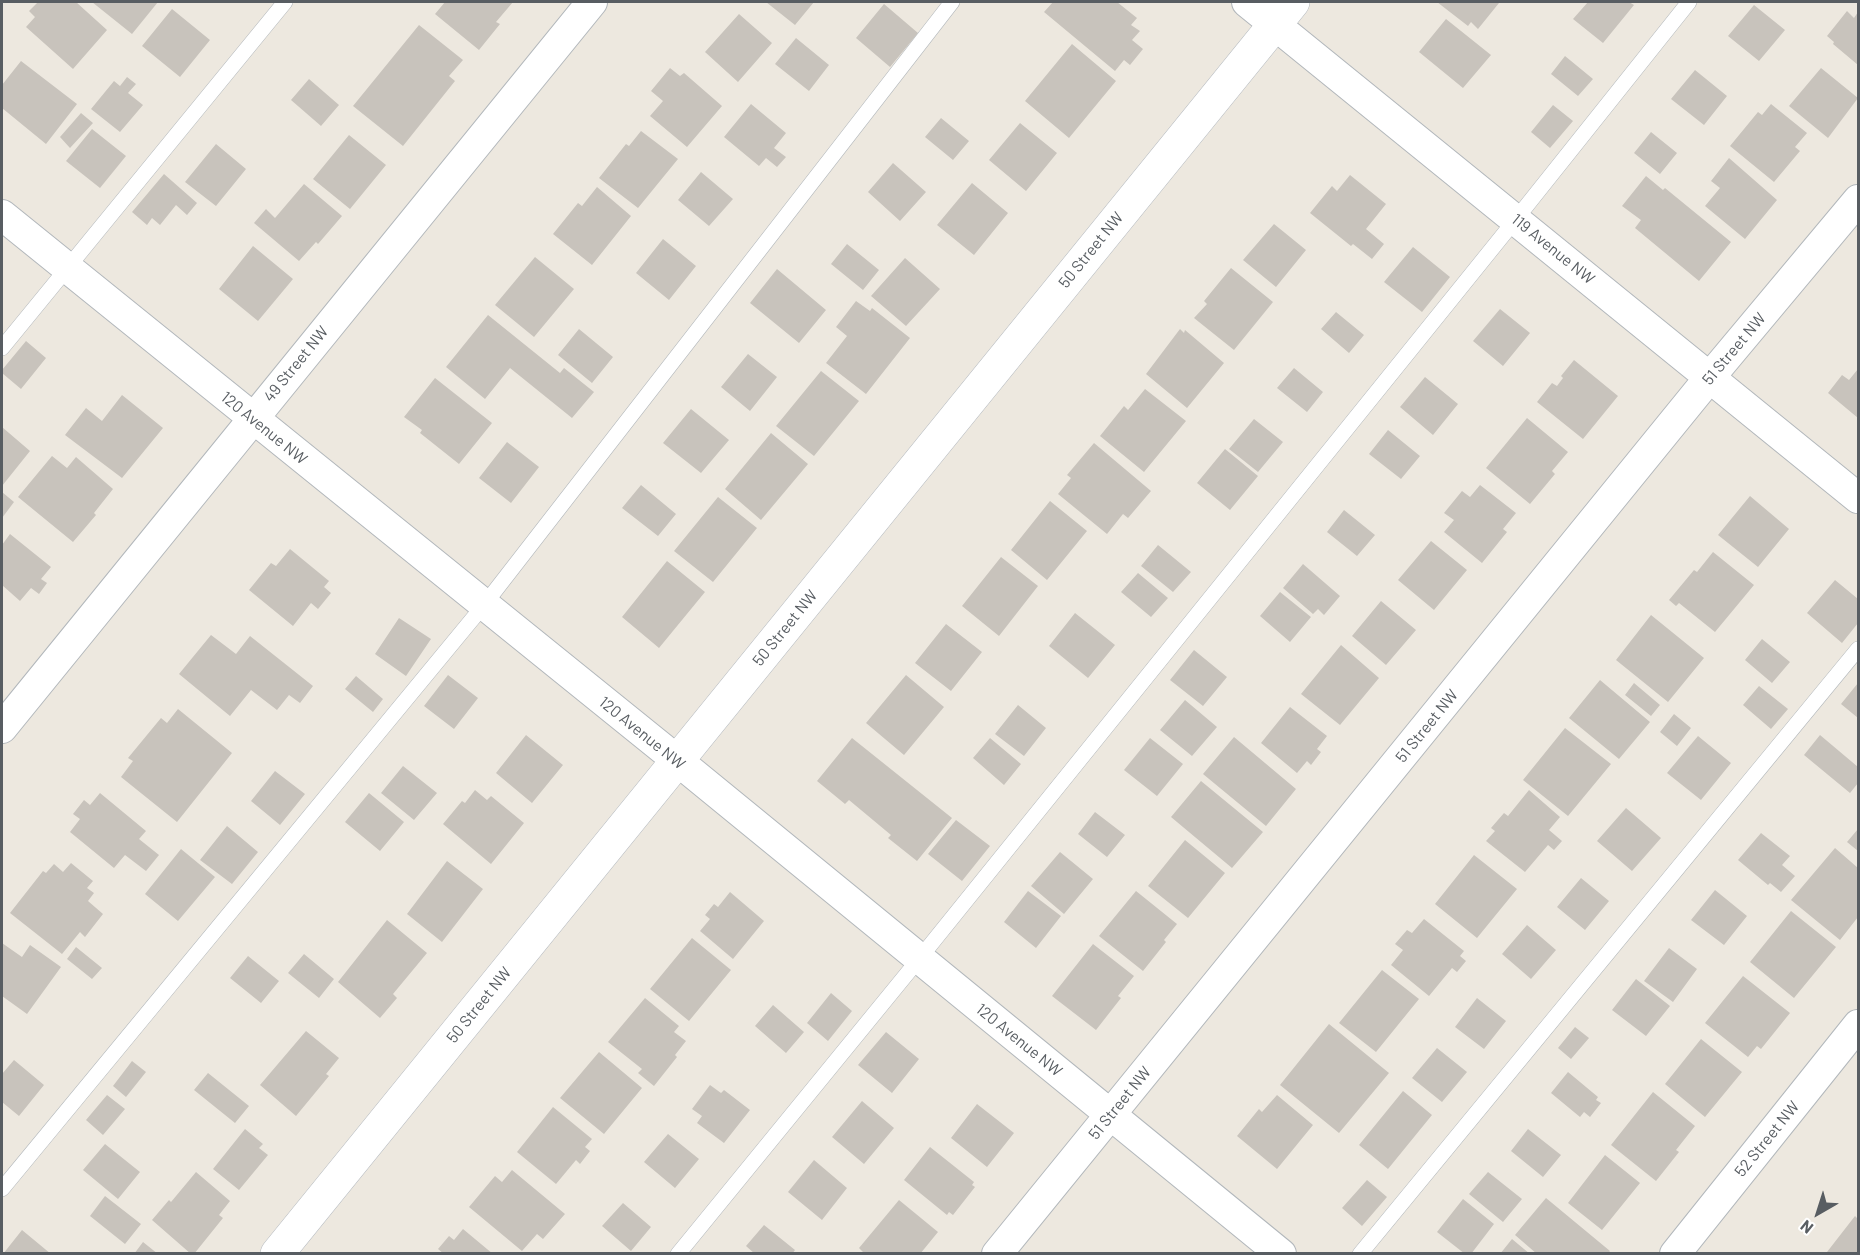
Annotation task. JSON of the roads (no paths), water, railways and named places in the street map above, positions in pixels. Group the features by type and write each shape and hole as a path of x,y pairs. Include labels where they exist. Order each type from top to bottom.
{"main road":[{"name":"50 Street NW","path":"277,1254 1284,13"}],"street":[{"name":"49 Street NW","path":"2,728 592,2"},
{"name":"119 Avenue NW","path":"1247,2 1284,13 1516,219 1858,498"},
{"name":"51 Street NW","path":"997,1254 1710,377 1858,200"},
{"name":"120 Avenue NW","path":"2,215 678,761 1281,1254"},
{"name":"52 Street NW","path":"1675,1254 1858,1025"}],"lane":[{"path":"2,348 285,2"},
{"path":"2,1189 484,605 952,2"},
{"path":"678,1254 919,959 1689,2"},
{"path":"1360,1254 1858,649"}]}
